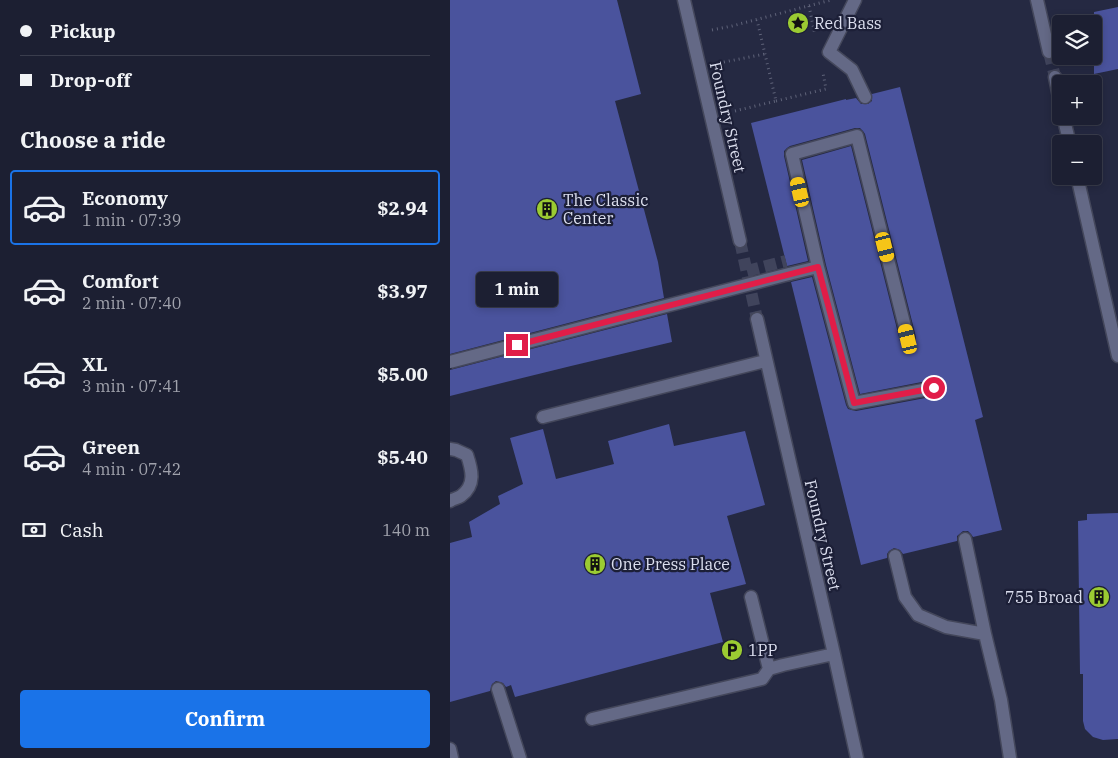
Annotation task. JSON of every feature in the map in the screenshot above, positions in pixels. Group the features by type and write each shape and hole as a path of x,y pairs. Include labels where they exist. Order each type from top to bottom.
{"street":[{"name":"Foundry Street","path":"684,0 740,241"},
{"path":"855,0 829,52 852,70 865,97"},
{"path":"1037,0 1049,52"},
{"path":"908,339 857,136 792,154 818,267 854,403 934,388"},
{"path":"1079,185 1118,356"},
{"path":"450,362 818,267"},
{"name":"Foundry Street","path":"756,319 857,758"},
{"path":"543,417 765,361"},
{"path":"450,449 468,455 472,470 470,484 462,496 450,501"},
{"path":"965,539 1001,700 1010,758"},
{"path":"895,556 906,598 918,615 946,627 985,634"},
{"path":"751,597 769,669"},
{"path":"592,719 762,679 769,669 783,664 834,654"},
{"path":"498,689 520,758"},
{"path":"450,749 452,758"}],"path":[{"path":"712,30 831,0"},
{"path":"809,6 817,43"},
{"path":"756,20 776,101"},
{"path":"719,63 765,54"},
{"path":"735,111 826,90 822,71"}],"building":[{"name":"The Classic Center","path":"450,0 617,0 641,94 615,101 658,262 664,298 450,354"},
{"path":"1118,7 1118,69 1094,74 1094,65 1102,65 1102,15 1094,15 1094,12"},
{"path":"900,87 983,417 975,420 1002,530 973,537 968,531 963,531 957,536 957,541 903,554 900,550 894,548 889,551 887,558 861,565 791,282 812,277 848,409 856,411 936,396 941,391 942,386 937,381 932,380 860,394 826,265 802,160 851,146 900,341 905,347 910,347 916,342 916,337 863,131 860,128 855,128 790,146 784,151 808,261 787,266 751,123 846,99 856,98 861,104 868,104 872,101 872,94"},
{"path":"667,314 672,342 450,396 450,370"},
{"name":"One Press Place","path":"669,424 674,446 745,431 765,505 727,516 746,584 710,593 723,642 515,697 511,685 506,687 503,683 496,681 492,684 490,691 450,702 450,543 472,537 469,522 500,504 498,496 523,484 510,438 543,429 556,479 614,464 608,441"},
{"name":"755 Broad","path":"1118,513 1118,739 1103,740 1093,737 1085,729 1083,721 1083,674 1080,674 1078,521 1087,520 1087,514"}],"tunnel":[{"path":"1049,52 1055,75"},
{"path":"740,241 757,319"},
{"path":"747,271 786,261"}],"place":[{"name":"Red Bass","path":"798,23"},
{"name":"The Classic Center","path":"547,209"},
{"name":"One Press Place","path":"595,564"},
{"name":"755 Broad","path":"1099,597"},
{"name":"1PP","path":"732,650"}],"route":[{"path":"517,345 818,267 854,403 934,388"}]}
